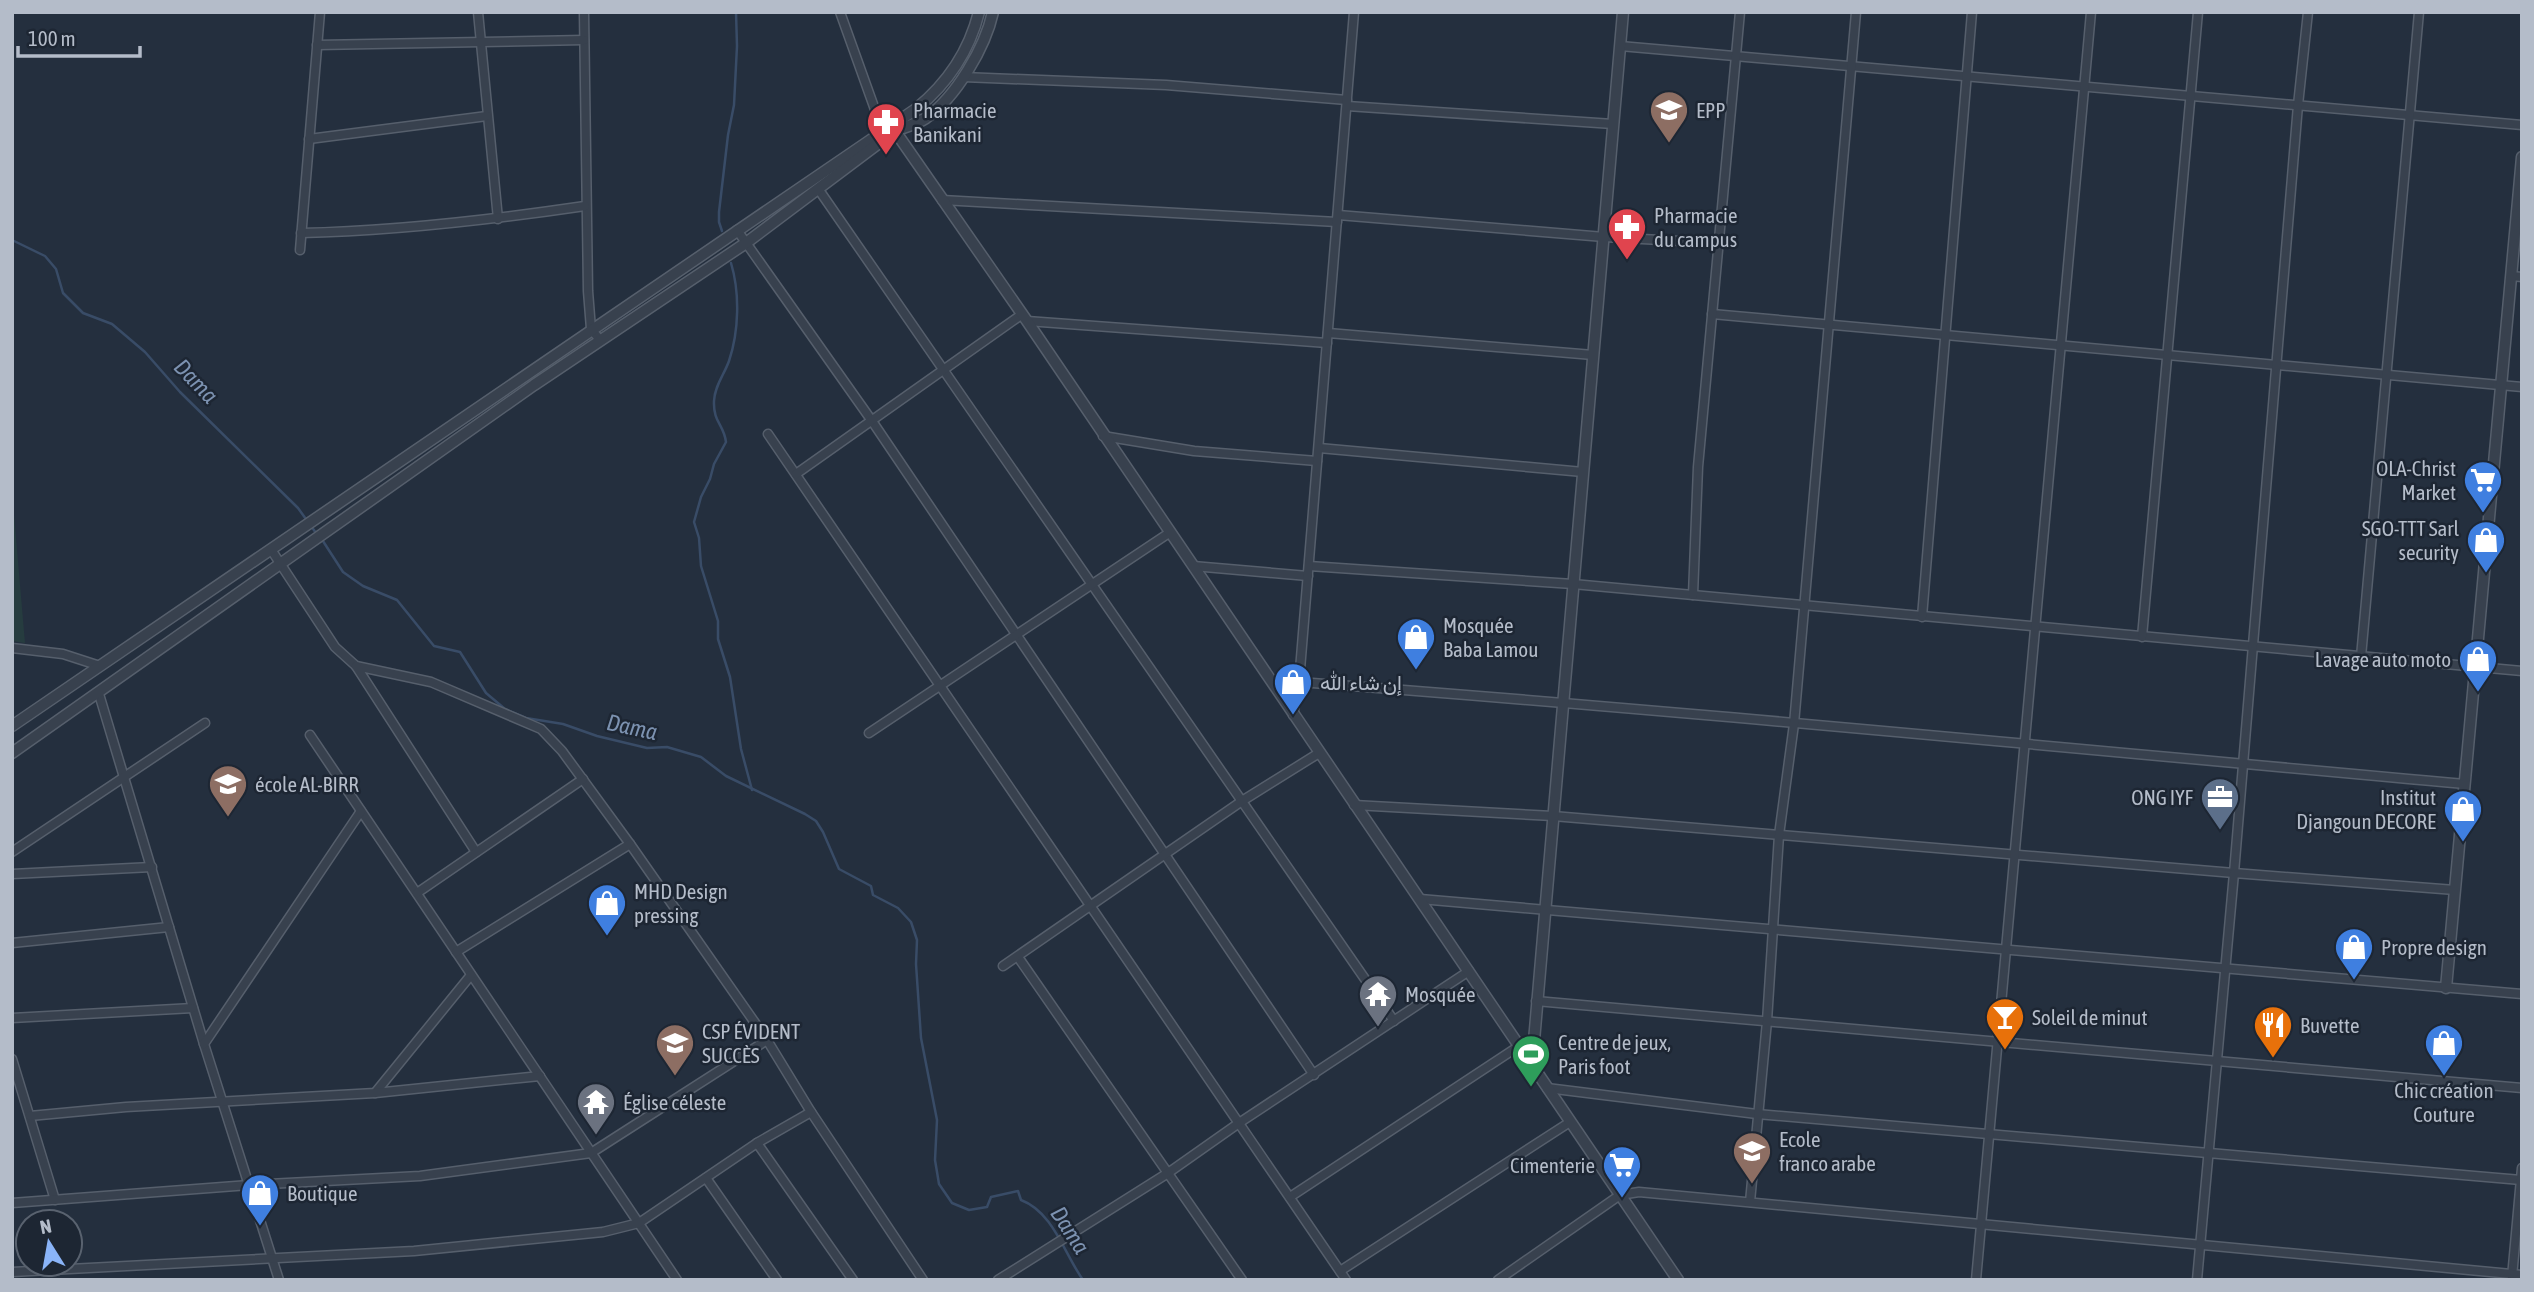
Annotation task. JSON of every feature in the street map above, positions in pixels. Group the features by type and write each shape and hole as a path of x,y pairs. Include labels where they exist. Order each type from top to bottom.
{"street":[{"path":"300,250 320,12"},
{"path":"478,12 498,219"},
{"path":"584,12 585,206 591,329 600,340"},
{"path":"840,12 883,132"},
{"path":"12,752 99,694 600,340 746,243 819,190 931,97 952,74 972,37 979,12"},
{"path":"12,726 883,132 924,120 963,76 982,45 993,12"},
{"path":"1293,715 1299,682 1354,12"},
{"path":"1531,1063 1614,124 1623,13 1617,12"},
{"path":"1693,595 1698,467 1740,12"},
{"path":"1750,1202 1767,1021 1779,835 1794,724 1856,12"},
{"path":"1922,617 1972,12"},
{"path":"1976,1280 2091,12"},
{"path":"2142,637 2199,12"},
{"path":"2197,1280 2308,12"},
{"path":"2361,657 2419,12"},
{"path":"317,45 584,40"},
{"path":"1620,46 2522,125"},
{"path":"963,76 1166,85 1347,103 1614,124"},
{"path":"309,139 487,116"},
{"path":"894,128 1676,1279"},
{"path":"2446,988 2501,385 2516,276 2522,157"},
{"path":"819,190 1394,1021"},
{"path":"942,200 1337,219 1718,243"},
{"path":"301,233 375,231 498,219 585,206"},
{"path":"737,230 872,421 1314,1075"},
{"path":"1712,314 2522,387"},
{"path":"796,474 944,370 1024,318 1327,343"},
{"path":"1328,333 1593,355"},
{"path":"768,434 1346,1280"},
{"path":"1103,436 1194,451 1317,461"},
{"path":"1318,448 1583,472"},
{"path":"869,733 1169,533"},
{"path":"272,551 335,647 356,666 476,852"},
{"path":"1193,566 1308,576"},
{"path":"1309,566 1573,584 2522,671"},
{"path":"12,648 64,654 100,666"},
{"path":"356,666 431,682 541,729 562,751 767,1040 811,1112 923,1280"},
{"path":"1299,682 1563,701 2465,784"},
{"path":"99,694 204,1044 279,1280"},
{"path":"12,852 205,723"},
{"path":"310,735 677,1280"},
{"path":"1003,966 1242,801 1319,753"},
{"path":"416,893 583,779"},
{"path":"1354,805 1553,816 2455,890"},
{"path":"204,1044 361,811"},
{"path":"456,952 630,844"},
{"path":"12,874 152,867"},
{"path":"1420,900 2522,994"},
{"path":"12,943 169,927"},
{"path":"1018,957 1242,1280"},
{"path":"998,1280 1168,1173 1239,1122 1469,971"},
{"path":"375,1093 471,975"},
{"path":"1536,1001 2522,1088"},
{"path":"12,1018 193,1008"},
{"path":"12,1203 249,1185 420,1176 592,1153 767,1040"},
{"path":"1290,1197 1519,1046"},
{"path":"12,1059 55,1200"},
{"path":"30,1116 126,1107 375,1093 540,1076"},
{"path":"1547,1088 1757,1114 2521,1180"},
{"path":"12,1272 441,1248 603,1232 639,1223 757,1143 811,1112"},
{"path":"1340,1271 1570,1122"},
{"path":"757,1143 853,1280"},
{"path":"1498,1280 1620,1195 1639,1192 2516,1276 2522,1168"},
{"path":"706,1178 777,1280"}],"green space":[{"path":"12,491 25,643 12,641"}],"waterway":[{"path":"722,231 719,212 734,105 736,12"},
{"name":"Dama","path":"12,240 45,256 56,269 63,293 83,313 112,324 145,352 180,392 298,508 316,533"},
{"path":"731,263 737,299 736,325 729,361 714,401 715,414 726,442 714,464 694,522 699,538 701,566 718,621 718,639 730,677 741,749 752,790"},
{"name":"Dama","path":"321,538 343,572 363,586 397,600 434,646 460,652 486,693 505,709 526,718 563,724 597,736 647,748 667,747 701,757 726,776 816,821 839,869 871,886 873,895 898,908 911,922 917,940 921,1038 937,1120 935,1160 939,1184 952,1203 969,1210 987,1207 991,1197 1018,1191 1021,1200 1032,1206 1050,1223 1083,1280"}],"place":[{"name":"EPP","path":"1669,144"},
{"name":"Pharmacie Banikani","path":"886,156"},
{"name":"Pharmacie du campus","path":"1627,261"},
{"name":"OLA-Christ Market","path":"2483,514"},
{"name":"SGO-TTT Sarl security","path":"2486,574"},
{"name":"Mosquée Baba Lamou","path":"1416,671"},
{"name":"Lavage auto moto","path":"2478,693"},
{"name":"إن شاء الله","path":"1293,716"},
{"name":"école AL-BIRR","path":"228,818"},
{"name":"ONG IYF","path":"2220,831"},
{"name":"Institut Djangoun DECORE","path":"2463,843"},
{"name":"MHD Design pressing","path":"607,937"},
{"name":"Propre design","path":"2354,981"},
{"name":"Mosquée","path":"1378,1028"},
{"name":"Soleil de minut","path":"2005,1051"},
{"name":"Buvette","path":"2273,1059"},
{"name":"CSP ÉVIDENT SUCCÈS","path":"675,1077"},
{"name":"Chic création Couture","path":"2444,1077"},
{"name":"Centre de jeux, Paris foot","path":"1531,1088"},
{"name":"Église céleste","path":"596,1136"},
{"name":"Ecole franco arabe","path":"1752,1185"},
{"name":"Cimenterie","path":"1622,1199"},
{"name":"Boutique","path":"260,1227"}]}
